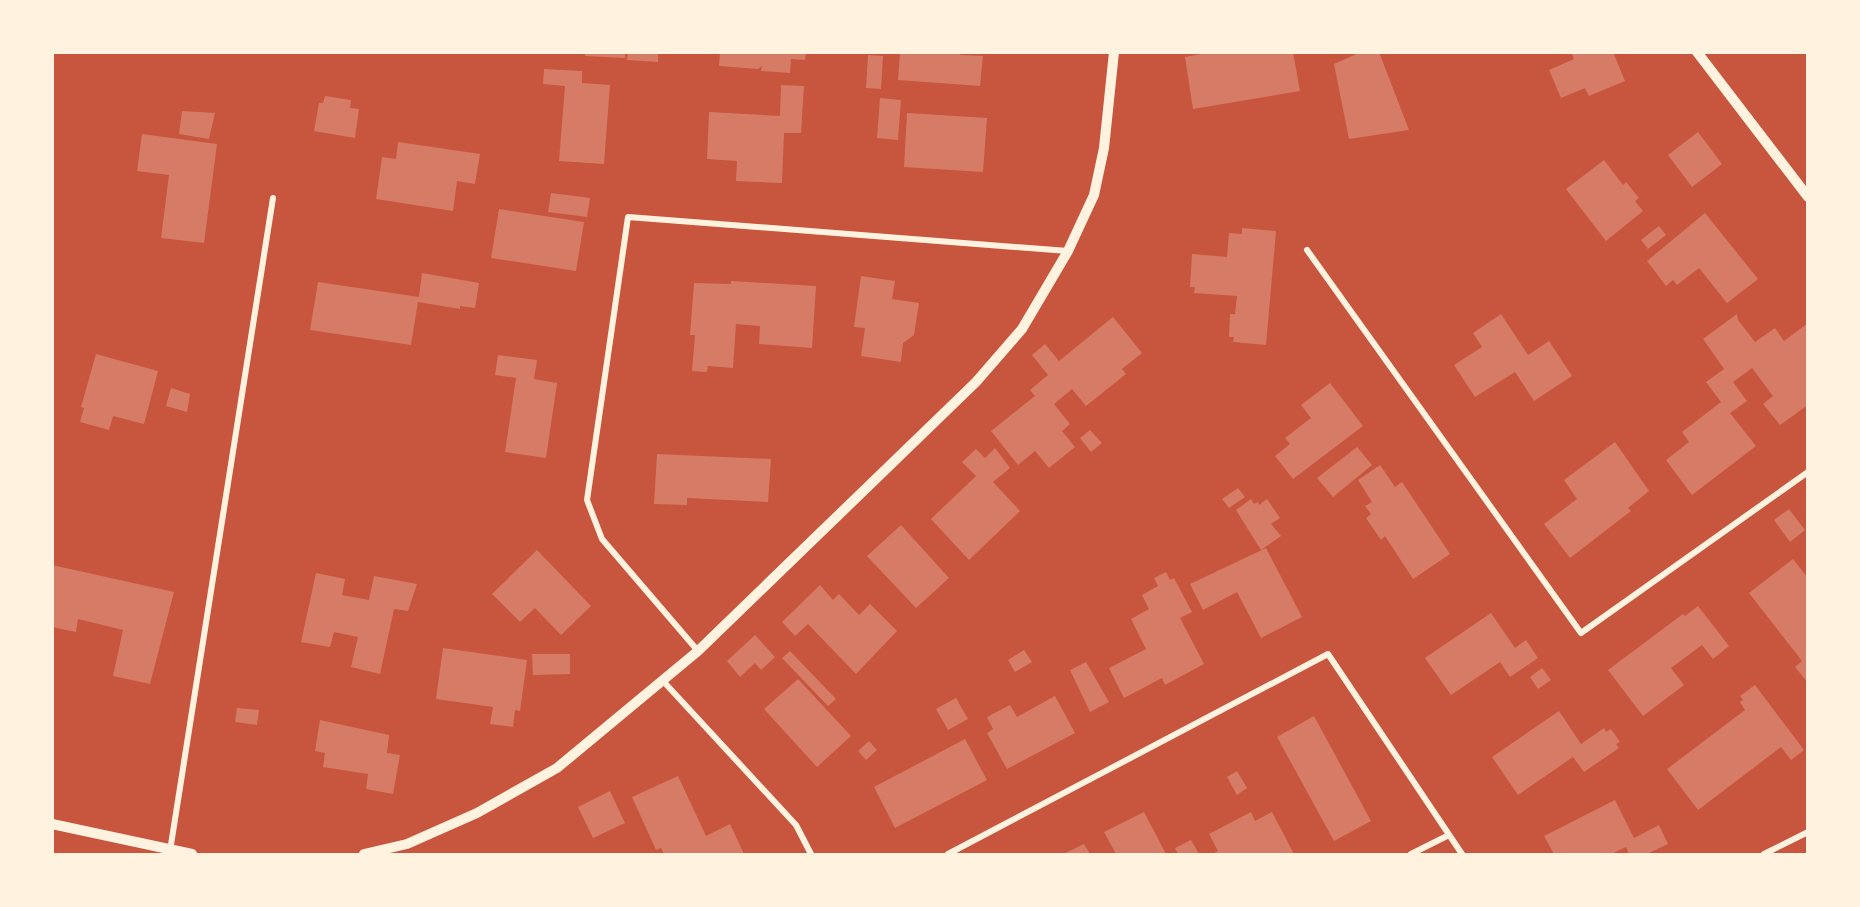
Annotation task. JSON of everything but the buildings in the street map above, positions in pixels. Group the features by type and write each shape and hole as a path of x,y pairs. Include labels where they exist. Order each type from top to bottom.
{"street":[{"path":"364,855 407,843 477,813 557,768 698,651 976,382 1022,329 1068,251 1094,195 1104,148 1114,52"},
{"path":"1697,52 1808,197"},
{"path":"170,852 273,198"},
{"path":"698,651 602,539 587,500 628,217 1068,251"},
{"path":"1307,250 1581,633 1808,472"},
{"path":"948,855 1328,654 1462,855"},
{"path":"663,681 796,825 811,855"},
{"path":"52,824 170,852 192,855"},
{"path":"1764,855 1808,832"},
{"path":"1411,855 1449,835"}]}
